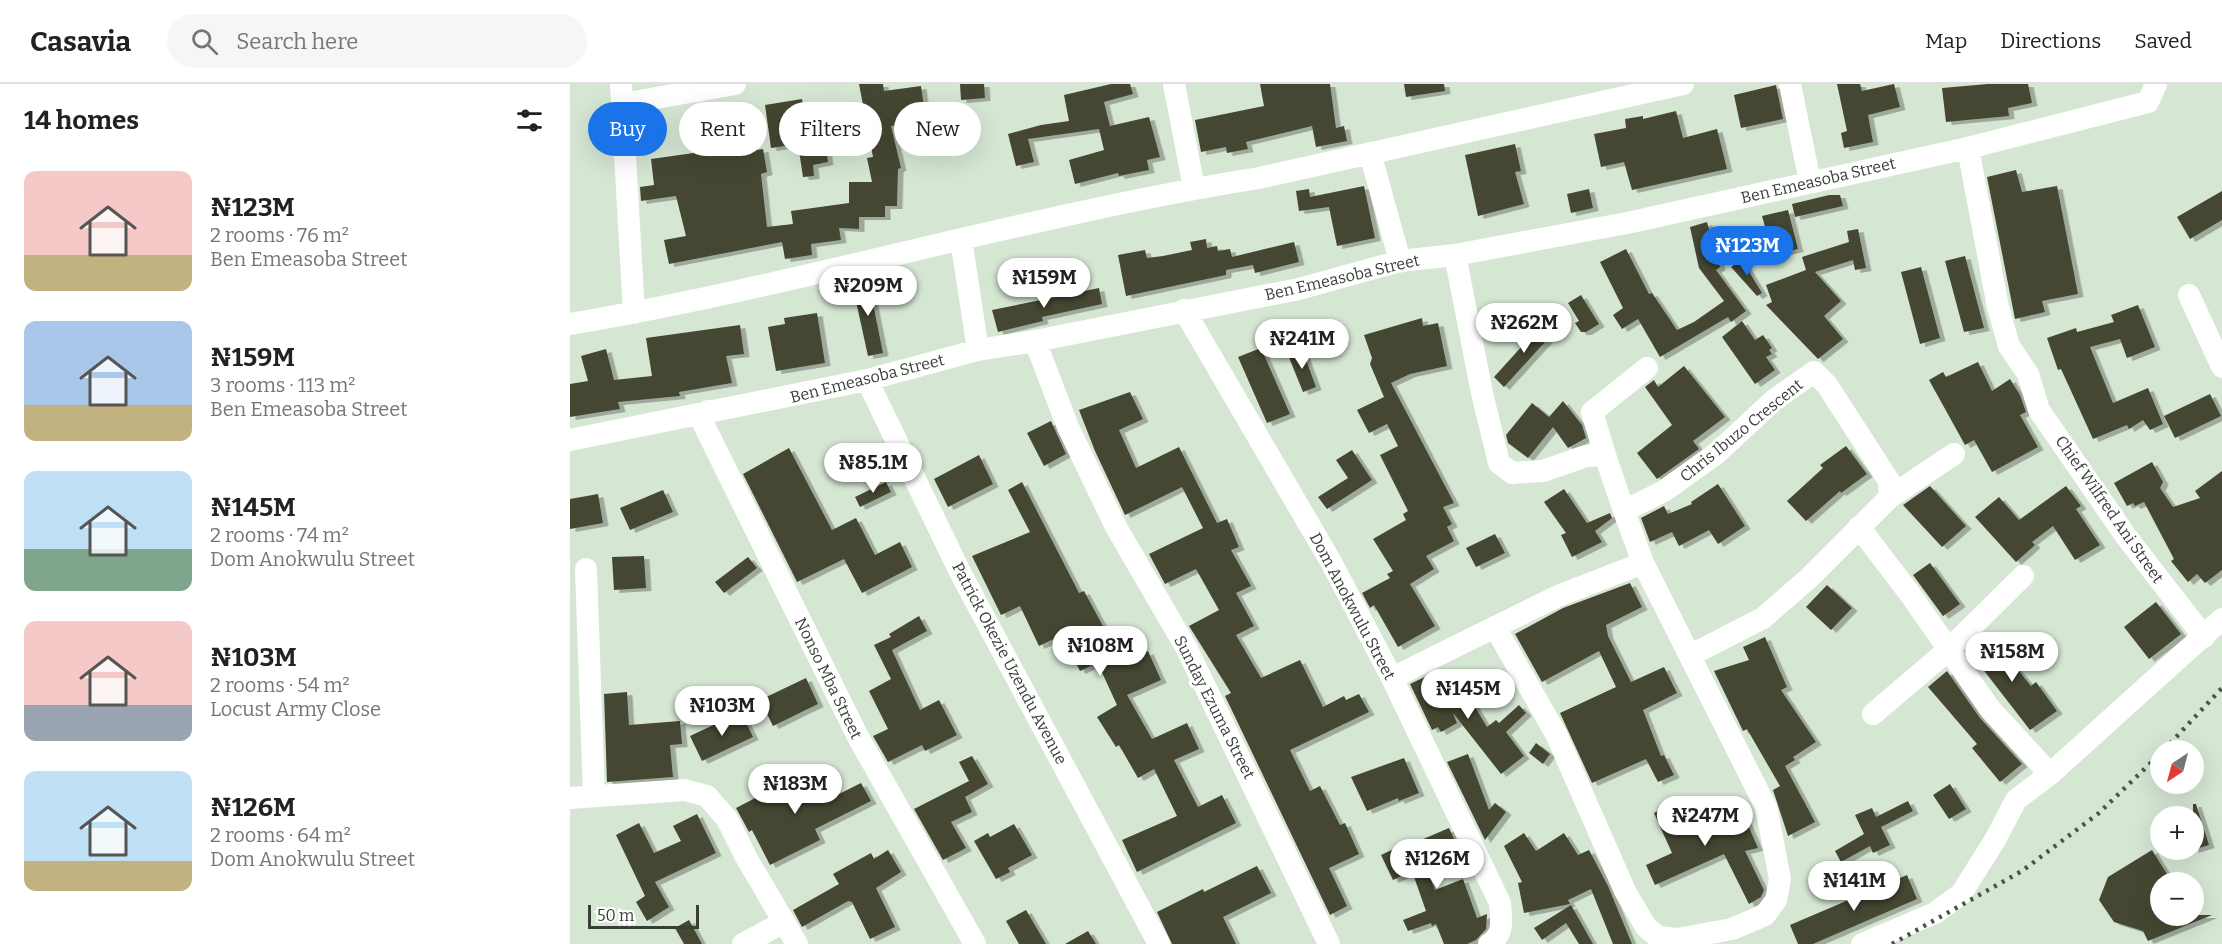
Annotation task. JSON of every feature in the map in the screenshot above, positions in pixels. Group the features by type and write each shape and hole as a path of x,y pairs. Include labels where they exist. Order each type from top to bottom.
{"street":[{"path":"634,313 621,94 735,84"},
{"path":"1174,84 1194,188"},
{"path":"570,324 634,313 1194,188 1259,178 1509,120 1626,90 1683,84"},
{"path":"1790,84 1810,182"},
{"name":"Ben Emeasoba Street","path":"570,440 867,380 978,350 1299,289 1400,261 1455,255 1627,223 1968,148 2152,93"},
{"name":"Chief Wilfred Ani Street","path":"1968,148 1998,307 2009,346 2028,374 2039,410 2125,535 2204,637"},
{"path":"1370,153 1400,261"},
{"path":"961,239 978,350"},
{"path":"1455,255 1482,393 1499,463 1512,473 1544,471 1586,456 1605,455"},
{"path":"2189,295 2222,367"},
{"name":"Dom Anokwulu Street","path":"1184,310 1331,562 1392,678 1500,903 1502,929 1496,940 1489,944"},
{"name":"Sunday Ezuma Street","path":"1035,341 1068,427 1116,527 1187,649 1329,944"},
{"path":"1495,627 1556,734 1625,891 1646,927 1658,937 1677,939 1732,929 1765,915 1776,900 1780,879 1766,807 1643,563 1592,412 1647,368"},
{"name":"Chris Ibuzo Crescent","path":"1624,511 1664,491 1717,453 1774,399 1814,372 1827,385 1889,481 1890,497"},
{"name":"Patrick Okezie Uzendu Avenue","path":"867,380 961,573 1159,944"},
{"name":"Nonso Mba Street","path":"708,411 699,415 858,737 975,944"},
{"path":"1691,655 1763,618 1890,497 1954,454"},
{"path":"1859,527 1910,594 1947,651 1990,709 2050,774"},
{"path":"1392,678 1558,596 1643,563"},
{"path":"586,568 594,796"},
{"path":"1873,714 1947,651 2023,576"},
{"path":"1862,944 1935,913 1961,894 2016,800 2050,774 2222,619"},
{"path":"570,798 685,790 698,791 707,796 727,819 797,944"},
{"path":"743,944 784,922"}],"building":[{"path":"859,84 883,84 884,91 921,86 923,102 894,102 894,126 891,126 894,156 898,156 901,168 898,169 897,206 885,206 885,217 859,217 859,229 839,228 841,240 811,244 812,255 785,259 782,242 669,264 664,240 686,236 676,196 641,201 640,187 654,185 651,159 679,155 764,156 767,172 761,174 767,227 793,224 791,211 849,203 849,182 872,182 867,158 882,156 882,102 862,102"},
{"path":"960,84 984,84 985,98 961,100"},
{"path":"1111,84 1130,84 1133,94 1104,102 1110,126 1149,117 1160,157 1147,160 1149,170 1119,176 1118,173 1075,184 1069,160 1104,150 1099,129 1028,139 1034,162 1016,166 1008,134 1041,125 1069,121 1064,95"},
{"path":"1260,84 1330,84 1336,128 1344,126 1347,141 1316,147 1312,126 1246,142 1248,149 1227,153 1226,147 1201,152 1195,120 1264,106"},
{"path":"1404,84 1444,84 1445,91 1406,97"},
{"path":"1837,84 1860,84 1862,91 1894,84 1900,107 1868,115 1873,142 1844,148 1841,133 1847,131"},
{"path":"1988,84 2028,84 2032,103 2008,108 2009,116 1946,122 1942,88"},
{"path":"1776,85 1783,119 1741,128 1734,95"},
{"path":"802,99 802,102 784,102"},
{"path":"779,103 779,147 771,148 767,105"},
{"path":"1676,111 1683,138 1717,129 1727,169 1632,190 1624,162 1601,167 1594,134 1626,128 1625,119 1643,116 1643,119"},
{"path":"1515,144 1521,171 1515,172 1524,204 1478,216 1465,155"},
{"path":"800,156 827,156 828,162 813,165 814,176 803,177"},
{"path":"2016,170 2022,192 2057,186 2078,294 2042,301 2045,312 2015,319 1987,177"},
{"path":"1364,186 1375,238 1337,246 1329,207 1299,211 1296,191 1309,189 1310,197"},
{"path":"1589,189 1593,208 1571,213 1567,194"},
{"path":"2222,191 2222,220 2190,239 2177,217"},
{"path":"1829,195 1840,195 1843,206 1795,217 1792,204"},
{"path":"1788,210 1798,249 1773,255 1762,216"},
{"path":"1707,222 1720,267 1716,270 1746,311 1731,322 1728,317 1660,357 1638,319 1622,329 1613,315 1623,308 1600,262 1626,249 1649,294 1652,293 1677,330 1694,322 1724,301 1699,268 1690,227"},
{"path":"1858,229 1866,268 1855,270 1853,260 1815,272 1841,301 1824,316 1843,339 1818,359 1766,305 1772,302 1766,285 1806,270 1802,257 1849,242 1847,231"},
{"path":"1206,239 1207,248 1217,246 1218,251 1230,249 1232,257 1294,242 1299,262 1255,273 1253,265 1226,270 1226,275 1126,296 1118,255 1145,250 1147,258 1163,256 1192,250 1190,242"},
{"path":"1965,256 1984,328 1964,332 1945,261"},
{"path":"1742,260 1762,293 1757,296 1731,267"},
{"path":"1921,267 1940,338 1920,344 1901,272"},
{"path":"868,279 883,353 868,356 852,283"},
{"path":"1099,288 1102,304 1042,317 1043,321 998,332 992,310"},
{"path":"1581,295 1599,324 1586,332 1581,332 1575,323 1579,321 1568,303"},
{"path":"2138,305 2155,347 2127,358 2120,339 2090,347 2113,403 2148,388 2163,424 2150,430 2143,420 2129,429 2127,425 2093,439 2061,369 2058,370 2047,338 2076,328 2077,332 2114,322 2111,315"},
{"path":"817,313 825,363 776,371 768,327 785,324 784,318"},
{"path":"1422,318 1423,326 1438,323 1447,366 1410,374 1391,383 1454,503 1443,507 1452,524 1447,527 1454,541 1426,556 1434,569 1410,584 1435,626 1398,647 1374,605 1370,608 1362,593 1390,578 1387,574 1393,571 1373,539 1406,520 1403,514 1408,511 1380,455 1398,446 1387,424 1369,433 1357,410 1384,397 1370,364 1372,358 1364,335"},
{"path":"1545,321 1555,331 1504,387 1494,377"},
{"path":"1742,321 1755,340 1763,335 1772,348 1769,350 1772,354 1766,357 1775,370 1755,384 1722,337"},
{"path":"740,325 744,354 726,356 732,383 679,392 680,396 618,402 620,409 570,417 570,384 588,381 581,356 606,349 614,380 652,376 646,338"},
{"path":"1261,348 1290,414 1267,423 1238,357"},
{"path":"1302,349 1316,387 1303,392 1288,355"},
{"path":"1978,362 1992,391 2010,379 2020,395 2026,412 2020,415 2038,447 1992,472 1974,440 1965,445 1929,380 1943,372 1946,377"},
{"path":"1684,366 1725,417 1693,441 1699,449 1657,479 1637,453 1672,425 1645,387 1654,380 1658,387"},
{"path":"1130,392 1143,419 1119,430 1136,468 1179,447 1217,523 1227,519 1239,547 1231,550 1251,586 1236,593 1254,626 1236,635 1261,678 1300,660 1323,707 1344,696 1346,700 1359,694 1369,712 1290,750 1310,791 1320,786 1340,825 1345,823 1359,854 1329,868 1347,906 1330,915 1225,696 1231,693 1189,626 1219,610 1196,569 1165,584 1149,554 1203,528 1182,487 1125,515 1079,410"},
{"path":"2210,394 2221,416 2175,438 2164,416"},
{"path":"1563,401 1582,425 1586,438 1568,448 1553,427 1528,458 1508,443 1506,435 1532,403 1549,417"},
{"path":"1051,421 1066,454 1044,466 1027,433"},
{"path":"1846,446 1867,474 1841,493 1840,491 1806,521 1787,501 1823,468 1820,465"},
{"path":"789,448 832,530 856,518 875,555 900,542 912,567 862,593 844,559 797,582 743,474"},
{"path":"1352,450 1372,480 1327,509 1318,497 1348,478 1336,460"},
{"path":"979,455 993,484 948,507 934,479"},
{"path":"2152,462 2163,482 2160,488 2173,507 2200,498 2195,491 2222,471 2222,570 2205,583 2197,574 2188,582 2171,561 2174,559 2144,502 2135,506 2133,503 2127,506 2114,483"},
{"path":"886,482 891,492 860,507 855,497"},
{"path":"1022,482 1079,593 1084,591 1104,628 1108,626 1126,661 1148,651 1161,680 1127,695 1152,739 1187,723 1199,749 1174,760 1198,807 1222,795 1236,823 1137,872 1122,840 1177,816 1154,769 1138,778 1119,745 1116,747 1097,717 1117,705 1099,666 1096,667 1095,664 1080,671 1062,635 1039,646 1020,606 1001,615 972,556 1030,532 1008,490"},
{"path":"1718,484 1745,526 1718,544 1709,530 1679,546 1672,532 1650,542 1641,518 1664,506 1668,514 1692,504 1691,502"},
{"path":"1930,486 1966,526 1942,547 1903,505"},
{"path":"2066,486 2081,506 2076,509 2100,545 2075,560 2053,526 2032,542 2035,545 2016,562 1975,517 1999,497 2019,520"},
{"path":"1564,489 1587,523 1610,513 1612,518 1595,531 1602,542 1572,557 1561,535 1566,533 1544,502"},
{"path":"663,490 673,512 630,530 620,508"},
{"path":"598,494 603,523 570,529 570,499"},
{"path":"1495,534 1505,553 1476,567 1466,548"},
{"path":"644,556 646,588 614,590 612,557"},
{"path":"748,557 757,568 724,593 715,582"},
{"path":"1930,563 1960,604 1943,616 1913,575"},
{"path":"1630,583 1642,607 1606,625 1608,636 1631,682 1664,667 1677,693 1643,710 1661,756 1664,755 1674,775 1658,782 1646,759 1592,783 1560,713 1616,687 1599,651 1542,682 1515,634 1563,608"},
{"path":"1827,585 1852,608 1831,630 1806,607"},
{"path":"2156,602 2181,634 2149,659 2124,627"},
{"path":"919,616 927,631 892,650 920,710 939,700 957,735 925,751 922,745 888,762 873,736 888,729 869,691 891,679 874,645 891,637 889,634"},
{"path":"1987,632 2031,686 2036,682 2057,711 2030,730 1968,650"},
{"path":"1765,637 1787,687 1781,690 1816,742 1793,757 1795,760 1785,766 1815,822 1788,836 1773,790 1780,786 1747,729 1743,731 1714,671 1749,660 1743,647"},
{"path":"1947,671 1980,718 2022,764 2000,782 1972,748 1977,744 1928,687"},
{"path":"1435,672 1444,690 1457,682 1462,691 1465,690 1487,727 1496,720 1499,723 1519,705 1526,713 1506,732 1524,756 1501,774 1453,713 1457,723 1441,732 1438,727 1432,730 1410,684"},
{"path":"806,678 818,704 773,726 760,700"},
{"path":"627,692 629,725 680,721 682,744 670,745 673,777 607,782 604,694"},
{"path":"741,712 753,737 702,761 690,736"},
{"path":"1536,743 1550,754 1543,764 1529,753"},
{"path":"1468,754 1489,810 1495,803 1506,812 1485,840 1447,762"},
{"path":"972,756 988,784 965,797 972,812 951,822 966,848 943,860 914,809 969,781 959,762"},
{"path":"1404,758 1419,793 1399,801 1398,798 1367,811 1351,777"},
{"path":"806,772 823,802 861,783 871,801 815,829 820,840 770,865 752,830 749,832 736,808"},
{"path":"1950,784 1966,809 1949,819 1933,795"},
{"path":"1687,797 1703,832 1744,816 1758,848 1745,851 1764,890 1761,897 1749,904 1724,854 1655,885 1646,865 1672,853 1654,813"},
{"path":"1908,801 1913,811 1881,827 1890,845 1873,853 1870,846 1841,862 1835,851 1864,834 1855,815 1872,808 1876,817"},
{"path":"697,814 716,853 655,882 669,907 647,921 636,902 645,896 616,835 639,823 654,853 681,841 673,826"},
{"path":"1014,824 1032,855 1008,868 1010,872 996,879 974,841 988,833 990,837"},
{"path":"1449,828 1460,851 1425,865 1435,890 1463,879 1477,918 1487,914 1486,929 1476,940 1467,944 1444,944 1436,924 1432,926 1431,923 1408,931 1403,920 1426,911 1412,871 1393,880 1381,855 1413,840 1414,843"},
{"path":"2204,829 2209,845 2204,847"},
{"path":"1524,833 1536,851 1564,833 1578,855 1589,850 1608,886 1632,944 1613,944 1591,889 1568,900 1570,904 1524,913 1518,883 1522,882 1504,846"},
{"path":"888,850 901,872 876,888 895,927 870,939 852,902 848,901 802,927 793,910 839,884 833,874 871,853 874,859"},
{"path":"2150,851 2150,860 2158,860 2166,872 2150,872 2150,926 2185,926 2148,941 2143,931 2114,922 2099,900 2108,877"},
{"path":"1257,866 1271,893 1223,917 1236,944 1172,944 1157,912"},
{"path":"1907,875 1917,899 1813,944 1798,944 1790,925"},
{"path":"1571,905 1593,944 1579,944 1566,923 1542,940 1534,928"},
{"path":"1026,910 1046,944 1019,944 1006,921"},
{"path":"689,920 702,944 684,944 675,928"},
{"path":"1088,931 1096,944 1065,944"}],"railway":[{"path":"2173,740 2222,688"},
{"path":"1892,944 2022,871 2099,813 2150,764"}]}
